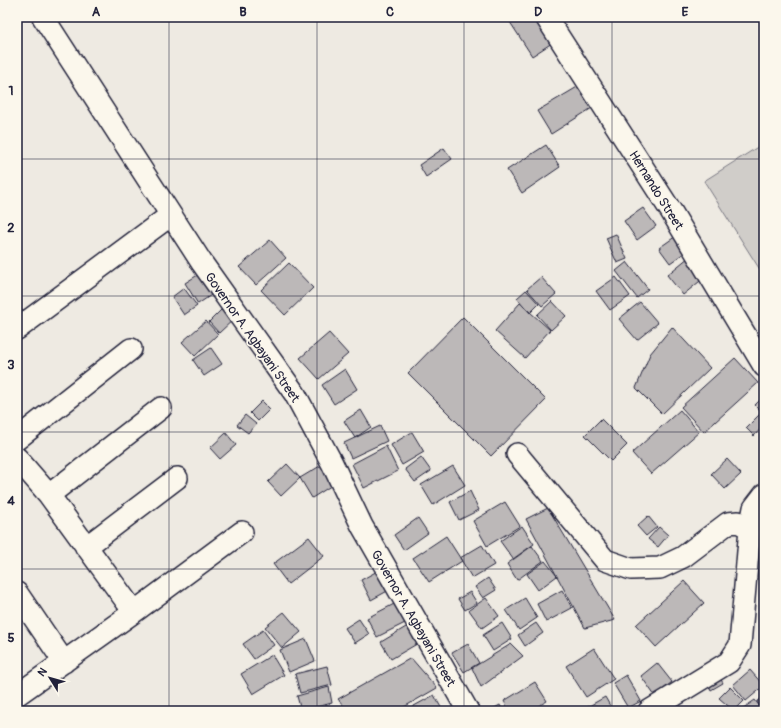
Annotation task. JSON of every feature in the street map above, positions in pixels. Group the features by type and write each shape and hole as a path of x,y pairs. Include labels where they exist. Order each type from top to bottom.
{"street":[{"name":"Governor A. Agbayani Street","path":"43,17 220,289 295,394 332,463 362,526 468,711"},
{"name":"Hernando Street","path":"546,17 671,211 764,366"},
{"path":"17,329 171,215"},
{"path":"17,439 131,349"},
{"path":"49,495 161,408"},
{"path":"517,454 605,560 631,570 660,568 683,557 728,523 738,522 750,528"},
{"path":"17,458 49,495 134,612"},
{"path":"86,547 178,478"},
{"path":"649,711 729,662 736,653 740,645 750,528 754,508 764,495"},
{"path":"17,695 134,612 242,532"},
{"path":"17,593 64,662"}],"shaded area":[{"path":"764,143 764,276 704,181"}],"building":[{"path":"512,17 535,17 552,43 532,56 508,19"},
{"path":"579,86 592,108 551,134 537,111"},
{"path":"546,145 560,167 522,193 507,170"},
{"path":"444,148 452,159 426,177 419,165"},
{"path":"643,208 656,226 637,240 624,221"},
{"path":"616,234 627,259 617,263 606,238"},
{"path":"676,236 687,251 670,263 659,248"},
{"path":"270,240 286,258 256,285 239,267"},
{"path":"689,257 705,277 683,295 667,275"},
{"path":"627,262 648,289 637,298 616,271"},
{"path":"289,263 313,288 285,315 261,290"},
{"path":"204,271 217,291 198,304 185,283"},
{"path":"541,277 556,294 542,306 527,289"},
{"path":"616,277 630,296 610,310 596,291"},
{"path":"184,288 197,306 184,315 172,297"},
{"path":"526,290 539,304 530,313 517,298"},
{"path":"552,301 566,316 551,330 537,315"},
{"path":"640,302 658,323 637,340 619,319"},
{"path":"520,303 550,330 525,358 495,331"},
{"path":"225,306 236,317 219,333 209,322"},
{"path":"463,317 546,400 491,456 408,373"},
{"path":"206,321 218,334 195,356 182,342"},
{"path":"672,327 710,368 662,414 636,388 650,354"},
{"path":"329,333 348,354 319,379 300,358"},
{"path":"211,348 222,364 204,376 193,360"},
{"path":"735,358 758,383 704,432 681,407"},
{"path":"345,369 357,389 334,404 322,385"},
{"path":"762,398 764,400 764,425 754,436 746,428 762,412 755,405"},
{"path":"262,401 270,409 258,421 250,413"},
{"path":"361,410 371,427 355,438 344,421"},
{"path":"680,410 699,432 651,474 632,453"},
{"path":"245,415 256,424 248,433 237,425"},
{"path":"601,419 627,445 611,461 585,435"},
{"path":"380,426 387,441 351,458 344,443"},
{"path":"412,432 424,452 402,465 391,445"},
{"path":"226,433 236,445 220,459 210,448"},
{"path":"386,446 398,471 364,488 352,464"},
{"path":"421,457 431,471 415,482 405,469"},
{"path":"727,459 741,474 725,489 711,474"},
{"path":"325,463 337,482 312,498 300,478"},
{"path":"287,464 300,478 281,496 268,482"},
{"path":"453,466 465,485 433,505 421,485"},
{"path":"470,491 479,510 459,520 450,502"},
{"path":"505,502 520,526 487,546 473,521"},
{"path":"548,508 615,620 585,628 526,519"},
{"path":"648,516 657,527 646,536 637,526"},
{"path":"418,518 428,533 404,550 394,535"},
{"path":"522,526 534,544 513,559 500,541"},
{"path":"659,527 668,535 658,547 648,539"},
{"path":"446,536 462,561 429,582 413,558"},
{"path":"309,537 324,556 288,584 273,564"},
{"path":"482,545 494,565 472,578 460,558"},
{"path":"532,546 543,561 517,580 507,564"},
{"path":"545,561 557,576 538,590 527,574"},
{"path":"383,568 393,588 371,600 361,580"},
{"path":"488,578 496,590 483,598 475,587"},
{"path":"684,581 704,603 656,647 636,625"},
{"path":"562,590 572,608 546,622 537,604"},
{"path":"470,592 477,603 465,610 458,599"},
{"path":"486,598 499,616 482,628 469,610"},
{"path":"525,598 537,618 519,630 506,610"},
{"path":"396,603 407,622 377,637 367,618"},
{"path":"284,612 301,632 282,648 265,627"},
{"path":"359,619 369,634 355,643 345,628"},
{"path":"502,623 512,639 493,651 483,635"},
{"path":"536,623 543,633 525,646 518,635"},
{"path":"411,624 422,641 391,659 381,642"},
{"path":"263,630 274,645 254,659 243,644"},
{"path":"306,639 315,661 289,672 280,650"},
{"path":"468,644 479,663 464,672 452,653"},
{"path":"511,644 523,656 481,687 472,668"},
{"path":"594,648 614,679 586,697 566,666"},
{"path":"272,655 284,675 253,694 241,674"},
{"path":"411,658 437,688 397,711 348,711 338,699"},
{"path":"657,663 672,682 655,696 641,676"},
{"path":"327,666 332,685 300,693 295,674"},
{"path":"750,670 764,686 746,701 733,685"},
{"path":"716,671 723,683 711,690 705,677"},
{"path":"626,675 641,701 628,708 613,683"},
{"path":"535,682 547,701 530,711 509,711 504,701"},
{"path":"329,687 332,703 301,711 297,696"},
{"path":"730,687 744,701 734,711 719,698"},
{"path":"434,695 443,711 405,711"},
{"path":"764,696 764,711 757,702"},
{"path":"605,697 613,711 582,710"},
{"path":"755,700 763,711 739,711"},
{"path":"500,705 503,711 489,711"},
{"path":"328,707 329,711 314,711"}]}
